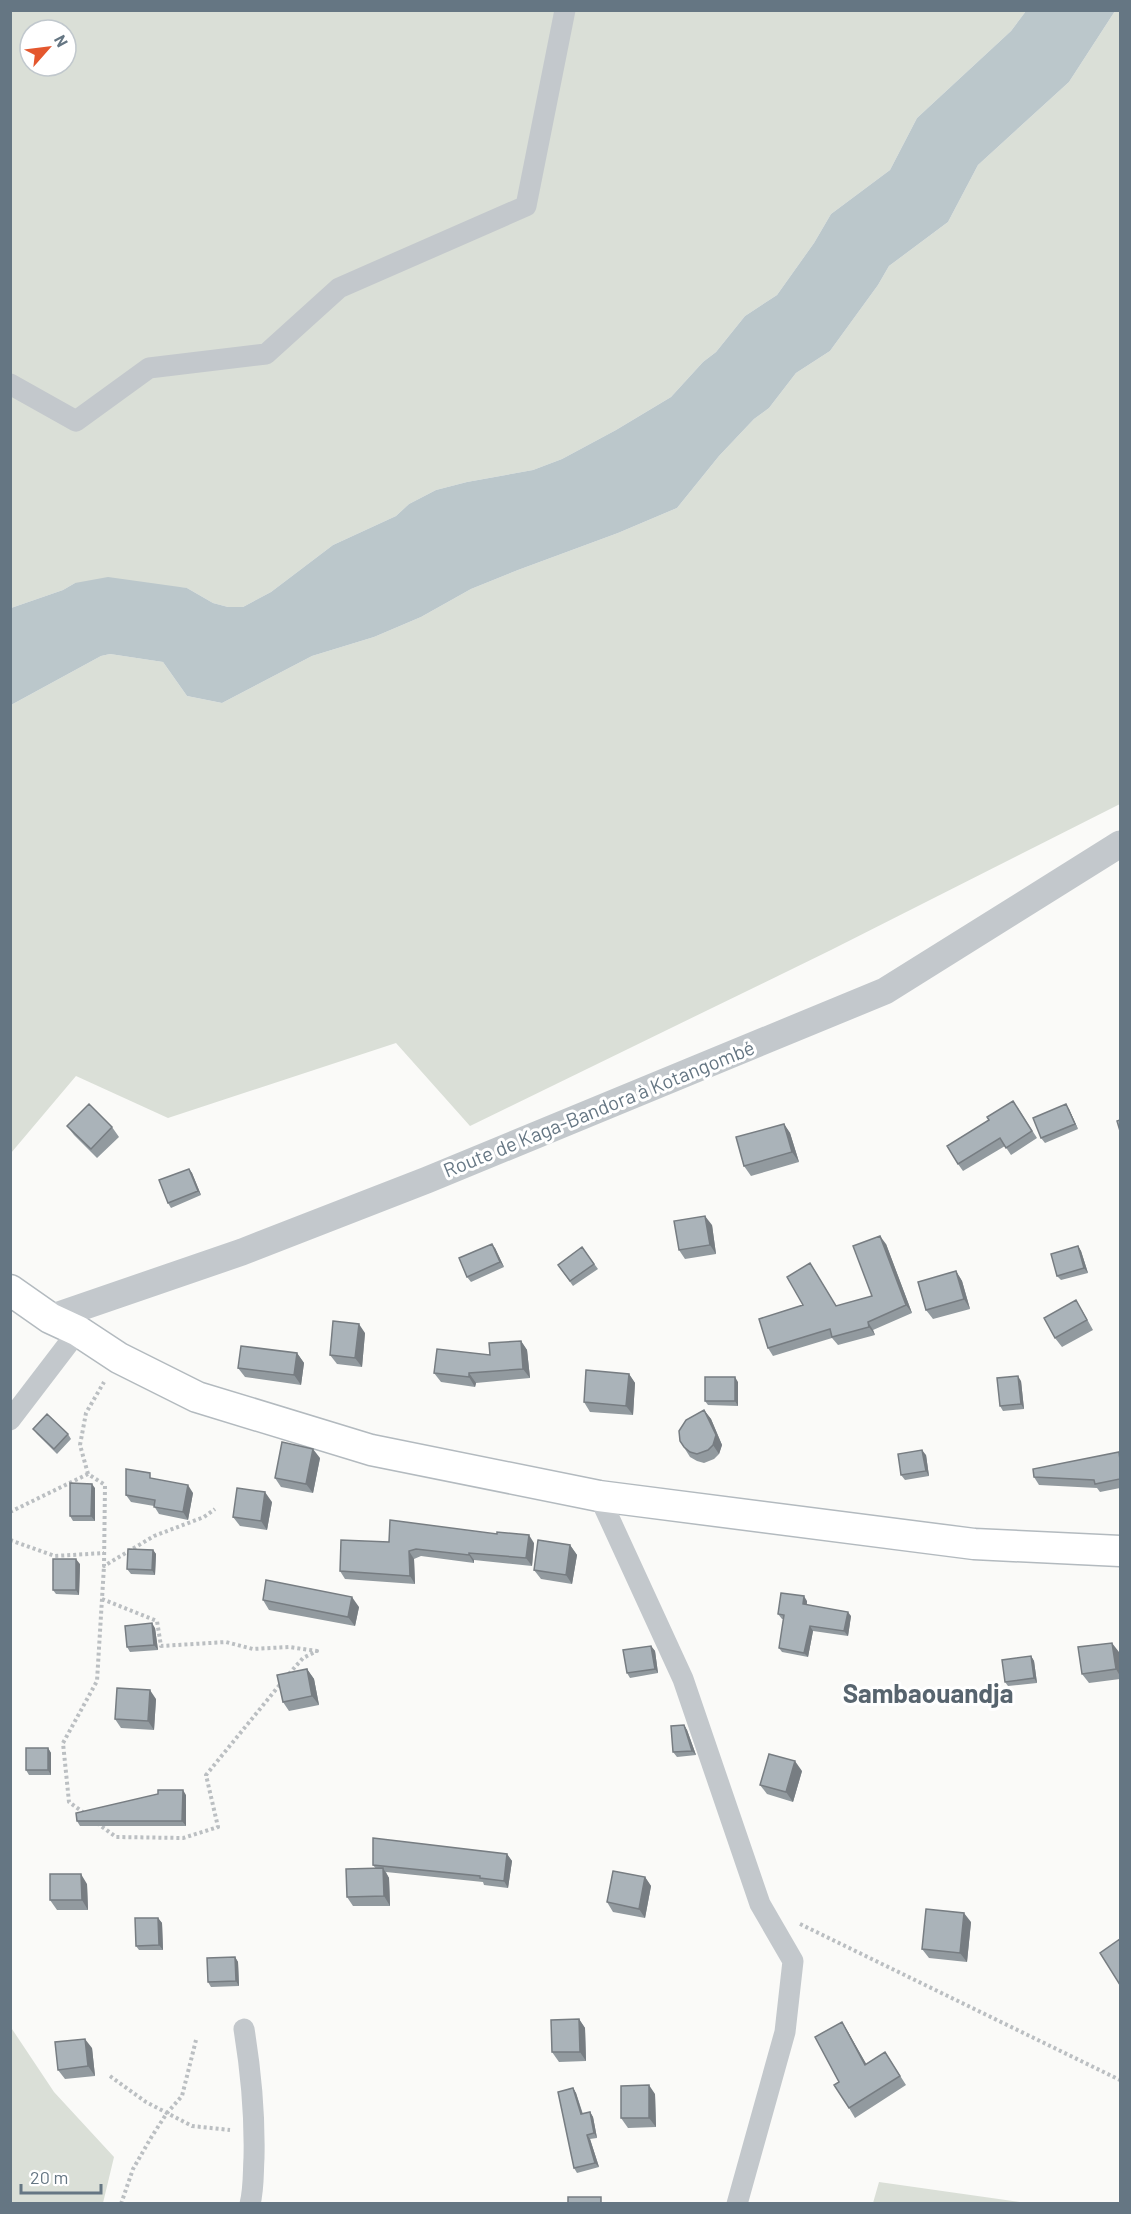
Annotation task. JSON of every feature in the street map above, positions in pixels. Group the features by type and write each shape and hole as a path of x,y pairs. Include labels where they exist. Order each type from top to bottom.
{"main road":[{"path":"10,1290 50,1318 78,1331 119,1358 197,1398 370,1450 599,1496 974,1544 1120,1551"}],"street":[{"path":"10,384 76,421 149,368 266,354 339,288 526,206 565,10"},
{"name":"Route de Kaga-Bandora à Kotangombé","path":"50,1318 242,1252 427,1180 885,991 1120,844"},
{"path":"10,1420 78,1331"},
{"path":"599,1496 683,1679 760,1905 792,1961 785,2032 737,2204"},
{"path":"244,2029 252,2084 255,2133 253,2192 250,2204"}],"path":[{"path":"102,1599 156,1621 161,1646 226,1642 253,1649 289,1647 317,1651 303,1658 206,1775 218,1827 183,1838 116,1837 69,1802 63,1743 97,1681 104,1566 105,1485 88,1474 80,1445 86,1413 119,1358"},
{"path":"10,1512 88,1474"},
{"path":"104,1566 154,1536 204,1517 215,1509"},
{"path":"10,1540 55,1556 104,1553"},
{"path":"760,1905 1120,2080"},
{"path":"121,2204 133,2169 167,2113 182,2096 196,2040"},
{"path":"110,2076 146,2102 192,2126 255,2133"}],"shaded area":[{"path":"10,11 1026,11 1011,31 917,118 890,170 831,214 814,243 777,295 745,316 716,352 703,362 671,397 562,459 533,470 436,490 409,504 396,516 333,545 271,592 243,607 228,607 213,603 187,588 75,583 63,590 11,608"},
{"path":"1026,11 1115,11 1069,82 978,165 948,222 889,266 830,351 796,373 769,408 754,419 719,456 677,508 471,589 421,617 374,637 312,656 222,703 187,696 163,662 110,654 101,656 11,705 11,608 63,590 75,583 108,577 187,588 213,603 228,607 243,607 271,592 333,545 396,516 409,504 436,490 533,470 562,459 671,397 703,362 716,352 745,316 777,295 814,243 831,214 890,170 917,118 1011,31"},
{"path":"1115,11 1120,11 1120,804 831,950 470,1126 396,1043 168,1118 76,1076 11,1153 11,705 101,656 110,654 163,662 187,696 222,703 312,656 374,637 421,617 471,589 677,508 719,456 754,419 769,408 796,373 830,351 889,266 948,222 978,165 1069,82"},
{"path":"10,2026 54,2092 114,2157 103,2203 11,2203"},
{"path":"879,2182 1027,2203 873,2203"}],"building":[{"path":"1013,1101 1032,1131 1006,1148 1000,1138 958,1164 947,1146 989,1120 987,1117"},
{"path":"89,1104 112,1127 91,1149 67,1126"},
{"path":"1066,1104 1075,1124 1041,1138 1033,1118"},
{"path":"784,1124 792,1152 744,1166 736,1137"},
{"path":"189,1169 198,1191 168,1203 159,1180"},
{"path":"705,1216 710,1245 679,1250 674,1221"},
{"path":"880,1236 906,1305 868,1322 869,1327 832,1337 830,1329 768,1348 759,1319 803,1305 787,1277 810,1263 836,1306 872,1296 853,1246"},
{"path":"492,1244 500,1262 467,1277 459,1258"},
{"path":"1078,1246 1084,1268 1057,1276 1051,1254"},
{"path":"582,1247 594,1264 570,1281 558,1265"},
{"path":"956,1271 964,1299 926,1310 918,1282"},
{"path":"1076,1300 1087,1320 1055,1338 1044,1318"},
{"path":"333,1321 359,1324 355,1358 330,1355"},
{"path":"521,1341 523,1369 469,1373 469,1377 434,1373 437,1349 490,1355 489,1343"},
{"path":"241,1346 297,1353 294,1375 238,1368"},
{"path":"586,1370 629,1374 626,1406 584,1402"},
{"path":"1018,1376 1021,1404 1000,1406 997,1378"},
{"path":"705,1377 735,1377 735,1401 705,1401"},
{"path":"704,1410 716,1435 713,1445 708,1450 697,1454 684,1447 680,1441 679,1431 686,1420"},
{"path":"47,1414 68,1434 54,1449 33,1429"},
{"path":"282,1442 313,1449 306,1484 275,1478"},
{"path":"922,1450 926,1471 901,1475 898,1454"},
{"path":"1119,1452 1120,1479 1095,1484 1094,1480 1034,1477 1033,1469"},
{"path":"126,1469 150,1473 150,1478 188,1485 183,1512 154,1507 155,1500 126,1495"},
{"path":"70,1483 92,1484 91,1516 70,1516"},
{"path":"237,1488 265,1492 261,1521 233,1517"},
{"path":"390,1520 497,1534 497,1532 529,1535 526,1558 416,1549 409,1551 410,1576 340,1571 341,1540 389,1542"},
{"path":"538,1540 570,1545 566,1575 534,1570"},
{"path":"128,1549 153,1550 152,1570 127,1569"},
{"path":"53,1559 76,1559 76,1590 53,1590"},
{"path":"266,1580 352,1597 348,1617 263,1600"},
{"path":"781,1593 804,1596 803,1604 848,1612 844,1631 810,1626 804,1653 779,1648 784,1615 778,1614"},
{"path":"152,1623 154,1645 127,1647 125,1626"},
{"path":"1112,1643 1116,1669 1082,1674 1078,1647"},
{"path":"651,1646 655,1669 627,1673 623,1650"},
{"path":"1031,1656 1034,1678 1005,1682 1002,1660"},
{"path":"307,1669 312,1696 283,1702 277,1675"},
{"path":"117,1688 150,1690 148,1721 115,1719"},
{"path":"684,1725 692,1751 673,1752 671,1726"},
{"path":"26,1748 48,1748 48,1770 26,1770"},
{"path":"769,1754 795,1761 786,1792 760,1785"},
{"path":"158,1790 183,1790 182,1821 77,1821 76,1813 158,1794"},
{"path":"373,1838 507,1854 504,1881 480,1878 480,1876 373,1865"},
{"path":"383,1868 384,1896 347,1897 346,1869"},
{"path":"613,1871 645,1877 639,1909 607,1902"},
{"path":"50,1874 81,1874 82,1900 50,1900"},
{"path":"926,1909 964,1913 960,1953 922,1949"},
{"path":"135,1918 158,1918 159,1945 136,1946"},
{"path":"1120,1939 1120,1985 1100,1953"},
{"path":"235,1957 236,1981 208,1982 207,1958"},
{"path":"579,2019 580,2052 552,2052 551,2020"},
{"path":"842,2022 865,2065 885,2052 900,2076 849,2108 834,2085 839,2082 815,2037"},
{"path":"85,2039 88,2066 58,2070 55,2042"},
{"path":"649,2085 649,2118 621,2118 621,2086"},
{"path":"573,2088 581,2114 590,2112 594,2133 587,2135 595,2163 574,2168 558,2092"},
{"path":"568,2197 601,2197 601,2204 568,2204"}],"district":[{"name":"Sambaouandja","path":"928,1694"}]}
